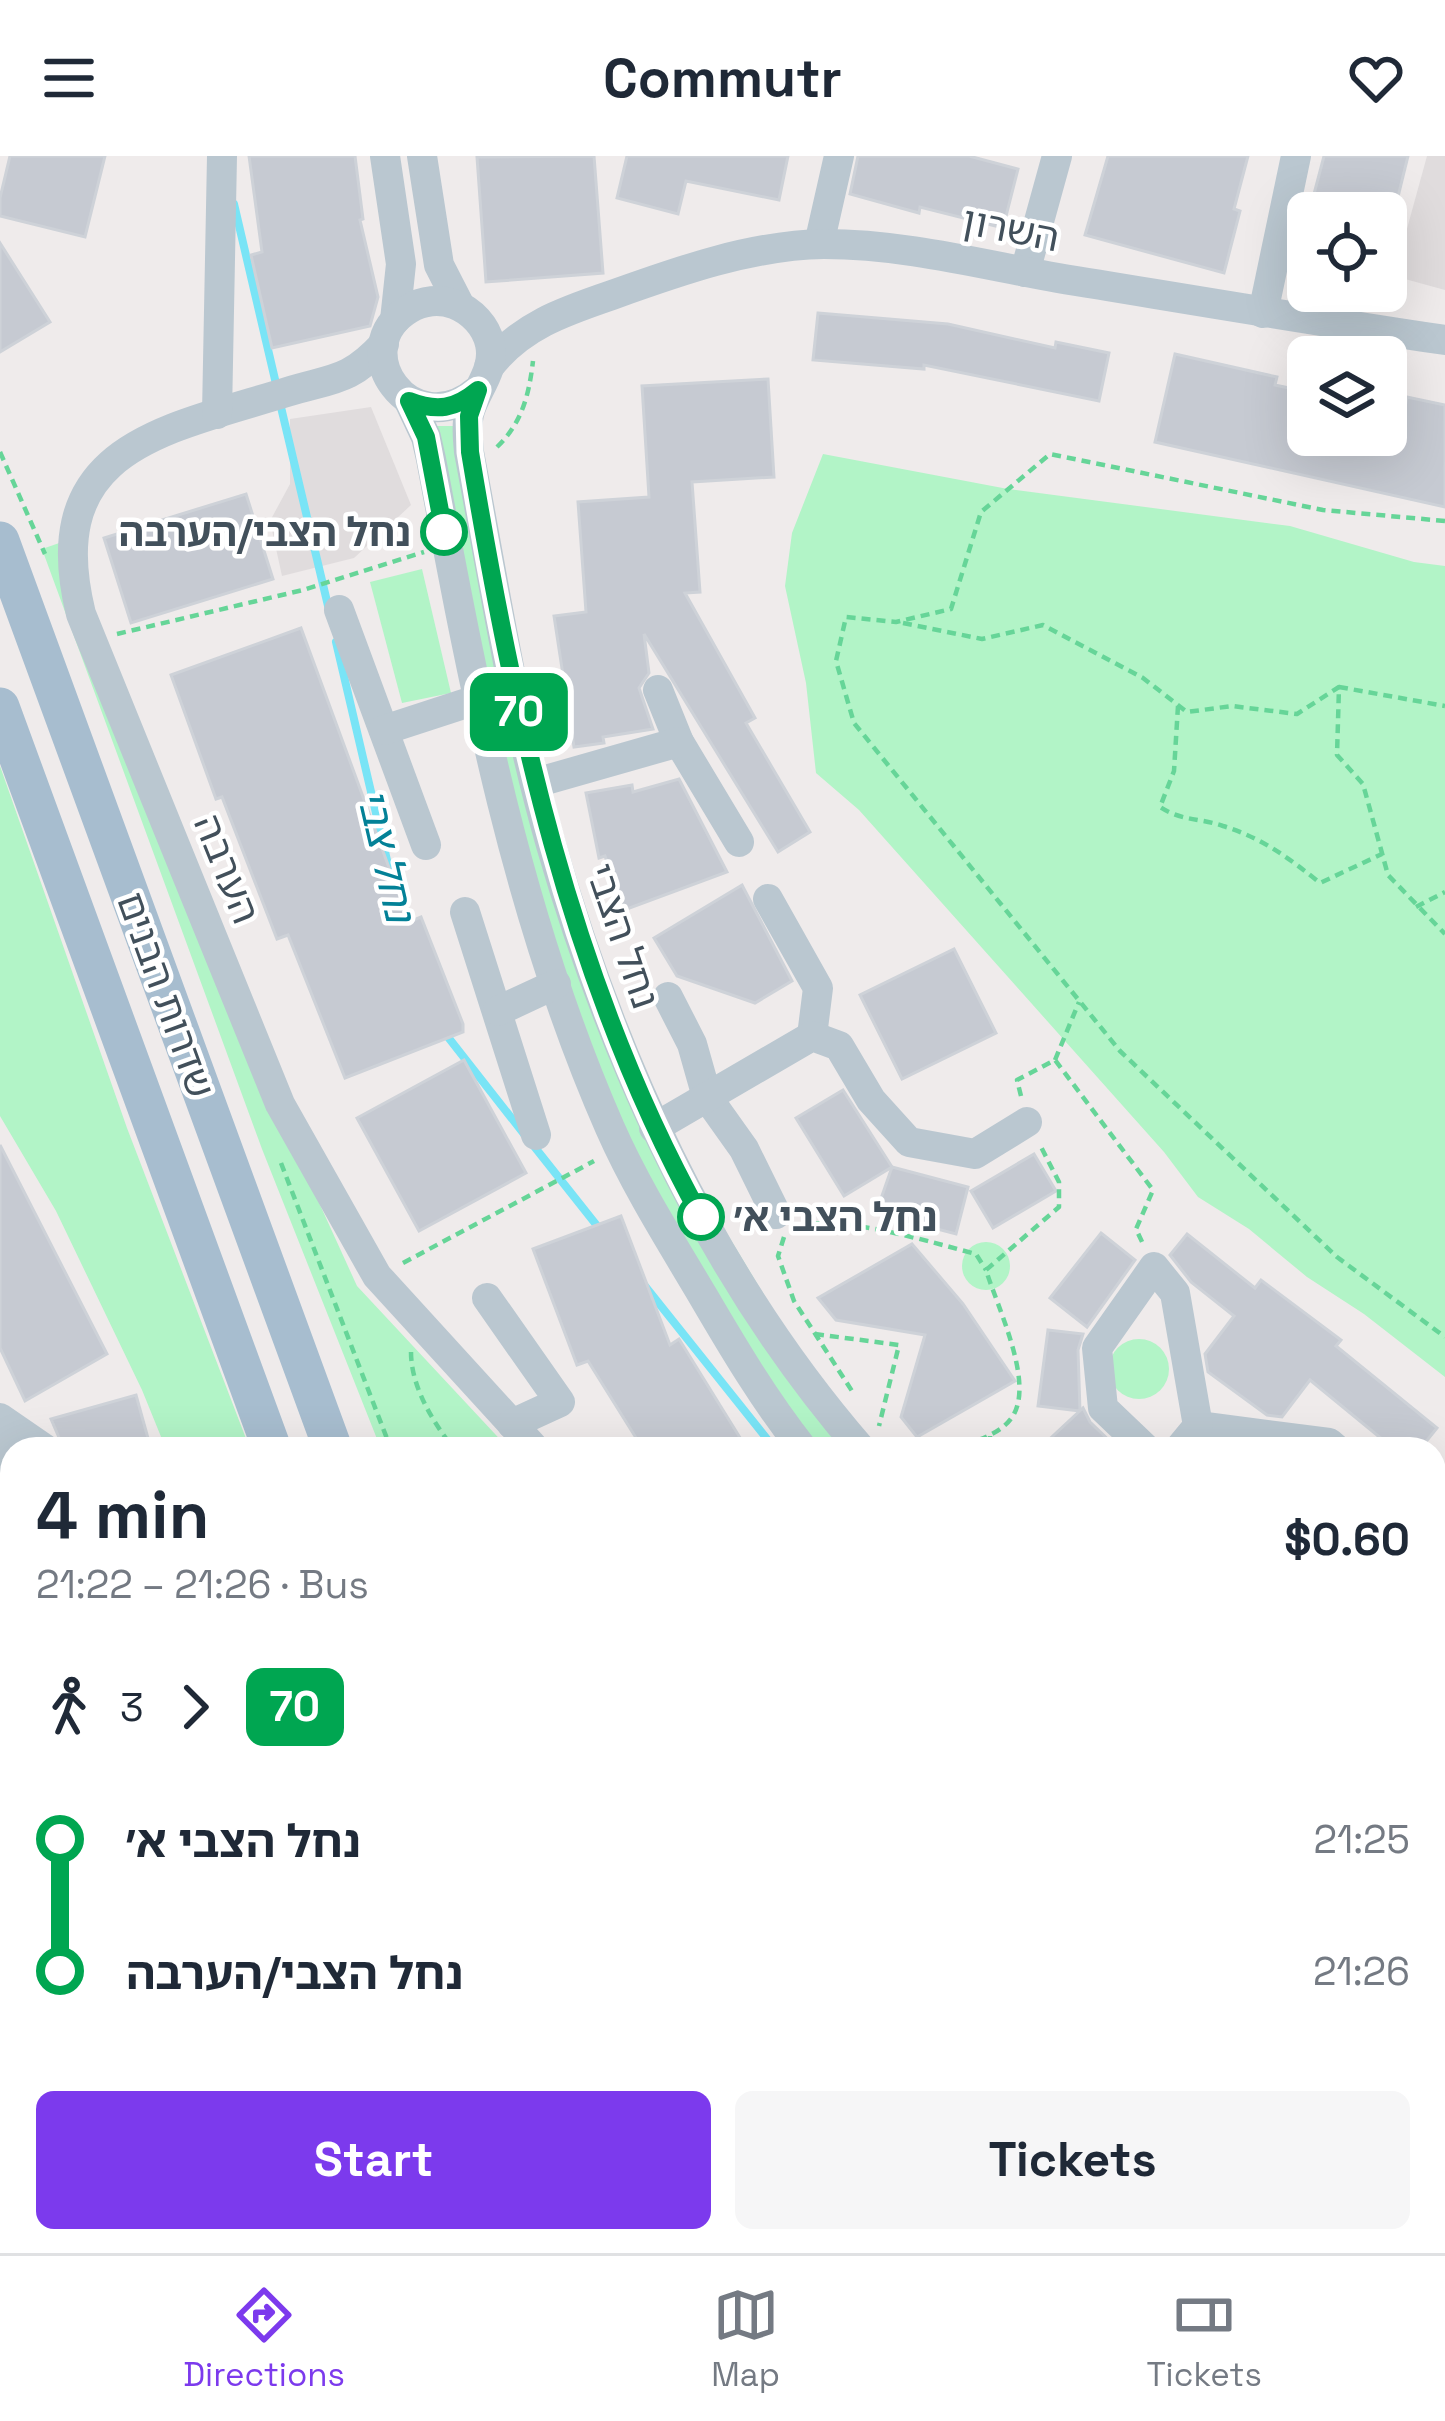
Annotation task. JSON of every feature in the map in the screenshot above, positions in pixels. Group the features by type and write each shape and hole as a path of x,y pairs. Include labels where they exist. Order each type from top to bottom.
{"main road":[{"name":"שדרות הבנים","path":"0,541 329,1437"},
{"name":"שדרות הבנים","path":"0,707 268,1437"}],"street":[{"path":"217,414 222,156"},
{"path":"385,156 401,264 386,375 402,396 443,409 465,401 483,379 490,344 439,265 422,156"},
{"path":"819,244 838,156"},
{"path":"1025,272 1057,156"},
{"path":"1263,313 1296,156"},
{"name":"השרון","path":"483,379 514,338 568,310 692,268 819,244 911,248 1025,272 1445,340"},
{"path":"390,332 406,310 431,301 467,311"},
{"name":"השרון","path":"467,311 528,317 568,310"},
{"name":"הערבה","path":"390,332 346,378 217,414 151,437 122,454 98,477 80,506 70,554 81,614 280,1104 377,1276 524,1437"},
{"name":"נחל הצבי","path":"483,379 467,432 471,462 535,783 585,952 654,1128 759,1314 865,1437"},
{"name":"הערבה","path":"310,385 374,385 402,396"},
{"name":"נחל הצבי","path":"402,396 426,437 476,700 513,853 556,984 620,1148 726,1336 793,1437"},
{"path":"339,610 426,844"},
{"path":"658,690 679,742 739,842"},
{"path":"384,730 476,700"},
{"path":"535,783 679,742"},
{"path":"768,898 818,988 812,1036"},
{"path":"465,912 536,1135"},
{"path":"498,1011 556,984"},
{"path":"668,997 692,1044 706,1097 791,1219"},
{"path":"654,1128 812,1036"},
{"path":"812,1036 838,1046 871,1100 909,1142 975,1154 1028,1122"},
{"path":"1133,1437 1103,1408 1097,1348 1154,1267 1175,1293 1188,1437"},
{"path":"487,1298 560,1402 512,1424"},
{"path":"0,1418 28,1437"}],"path":[{"path":"471,462 500,446 514,429 528,397 535,326"},
{"path":"896,622 951,609 981,512 1050,454 1323,510 1445,521"},
{"path":"91,640 303,590 447,545"},
{"path":"1445,706 1339,687 1297,714 1232,706 1187,712 1143,678 1043,625 982,639 846,617 836,661 854,723 1120,1051 1337,1257 1445,1337"},
{"path":"1339,687 1337,755 1363,784 1388,874 1445,934"},
{"path":"1178,706 1174,771 1160,807 1178,819 1219,824 1273,845 1320,883 1382,854"},
{"path":"1416,907 1445,892"},
{"path":"986,1270 1059,1207 1060,1182 1028,1122 1018,1080 1055,1060 1079,1002"},
{"path":"1055,1060 1154,1190 1136,1229 1154,1267"},
{"path":"377,1276 620,1148"},
{"path":"854,1395 794,1301 778,1256 791,1219 976,1253 986,1270 1021,1377 1014,1414 990,1436"},
{"path":"400,1302 411,1324 411,1370 444,1437"},
{"path":"815,1334 899,1346 878,1432 868,1437"}],"shaded area":[{"path":"1427,156 1445,156 1445,290 1407,280 1407,229"},
{"path":"371,407 411,505 354,558 282,576 270,521 290,484 290,419"}],"green space":[{"path":"433,426 461,426 466,470 621,1058 850,1437 799,1437 638,1180 533,908"},
{"path":"823,454 1008,489 1290,526 1414,562 1445,566 1445,1377 1249,1229 1198,1197 1164,1152 859,810 816,773 806,683 785,586 792,533"},
{"path":"65,541 290,1139 357,1286 498,1437 376,1437 262,1149 42,549"},
{"path":"422,569 451,693 402,703 370,582"},
{"path":"0,766 127,1128 245,1437 161,1437 56,1211 0,1116"},
{"path":"986,1242 1003,1249 1010,1266 1003,1283 986,1290 969,1283 962,1266 969,1249"},
{"path":"1139,1339 1160,1348 1169,1369 1160,1390 1139,1399 1118,1390 1109,1369 1118,1348"}],"building":[{"path":"10,156 105,156 85,237 0,216"},
{"path":"249,156 355,156 360,220 378,297 370,326 272,348 251,255 262,252"},
{"path":"594,156 603,273 486,282 477,157"},
{"path":"627,156 788,156 779,200 686,181 678,214 617,198"},
{"path":"858,156 969,156 1018,169 1003,228 850,194"},
{"path":"1108,156 1248,156 1224,273 1085,235"},
{"path":"1324,156 1408,156 1399,192 1315,192"},
{"path":"0,243 50,322 0,352"},
{"path":"818,313 948,324 1055,348 1056,342 1109,353 1099,401 924,365 924,369 813,360"},
{"path":"1175,354 1277,377 1275,385 1287,388 1287,456 1407,456 1407,397 1445,405 1445,507 1155,442"},
{"path":"768,379 774,477 692,482 700,592 685,593 755,718 746,723 810,832 778,852 644,634 649,673 639,688 653,729 574,747 554,616 586,612 578,502 649,497 642,386"},
{"path":"246,494 273,579 131,623 104,538"},
{"path":"301,628 409,922 421,917 463,1024 463,1032 345,1078 288,935 277,939 222,797 216,799 171,675"},
{"path":"679,779 727,872 624,910 605,856 599,858 586,793 632,785 633,792"},
{"path":"742,885 792,981 755,1003 677,976 654,938"},
{"path":"954,949 996,1033 902,1079 860,995"},
{"path":"464,1060 526,1173 419,1231 357,1118"},
{"path":"843,1090 892,1167 844,1196 796,1118"},
{"path":"0,1145 107,1354 25,1401 0,1348"},
{"path":"1034,1154 1056,1191 993,1228 971,1191"},
{"path":"892,1167 968,1187 956,1234 876,1213"},
{"path":"621,1216 670,1345 679,1339 740,1437 636,1437 588,1361 577,1365 533,1249"},
{"path":"1101,1233 1135,1260 1087,1327 1050,1298"},
{"path":"1187,1234 1255,1288 1261,1280 1341,1340 1336,1346 1437,1428 1430,1437 1379,1437 1310,1380 1282,1417 1267,1415 1208,1372 1205,1354 1234,1316 1191,1282 1170,1255"},
{"path":"912,1244 963,1304 1015,1381 917,1437 901,1417 925,1335 836,1320 818,1298"},
{"path":"1048,1330 1083,1334 1078,1350 1080,1411 1038,1406"},
{"path":"136,1395 148,1437 59,1437 51,1419"},
{"path":"1083,1408 1106,1437 1052,1437"}],"waterway":[{"name":"נחל צבי","path":"234,204 277,388"},
{"name":"נחל צבי","path":"280,403 329,610"},
{"name":"נחל צבי","path":"336,642 390,873"},
{"name":"נחל צבי","path":"444,1032 524,1134"},
{"name":"נחל צבי","path":"533,1145 602,1232"},
{"name":"נחל צבי","path":"645,1286 765,1437"}],"bus line":[{"name":"70","path":"444,532 426,437 409,401 443,409 478,390 469,416 470,452 508,664 550,842 638,1093 701,1217"}],"place":[{"name":"נחל הצבי/הערבה","path":"444,532"},
{"name":"נחל הצבי א׳","path":"701,1217"}]}
